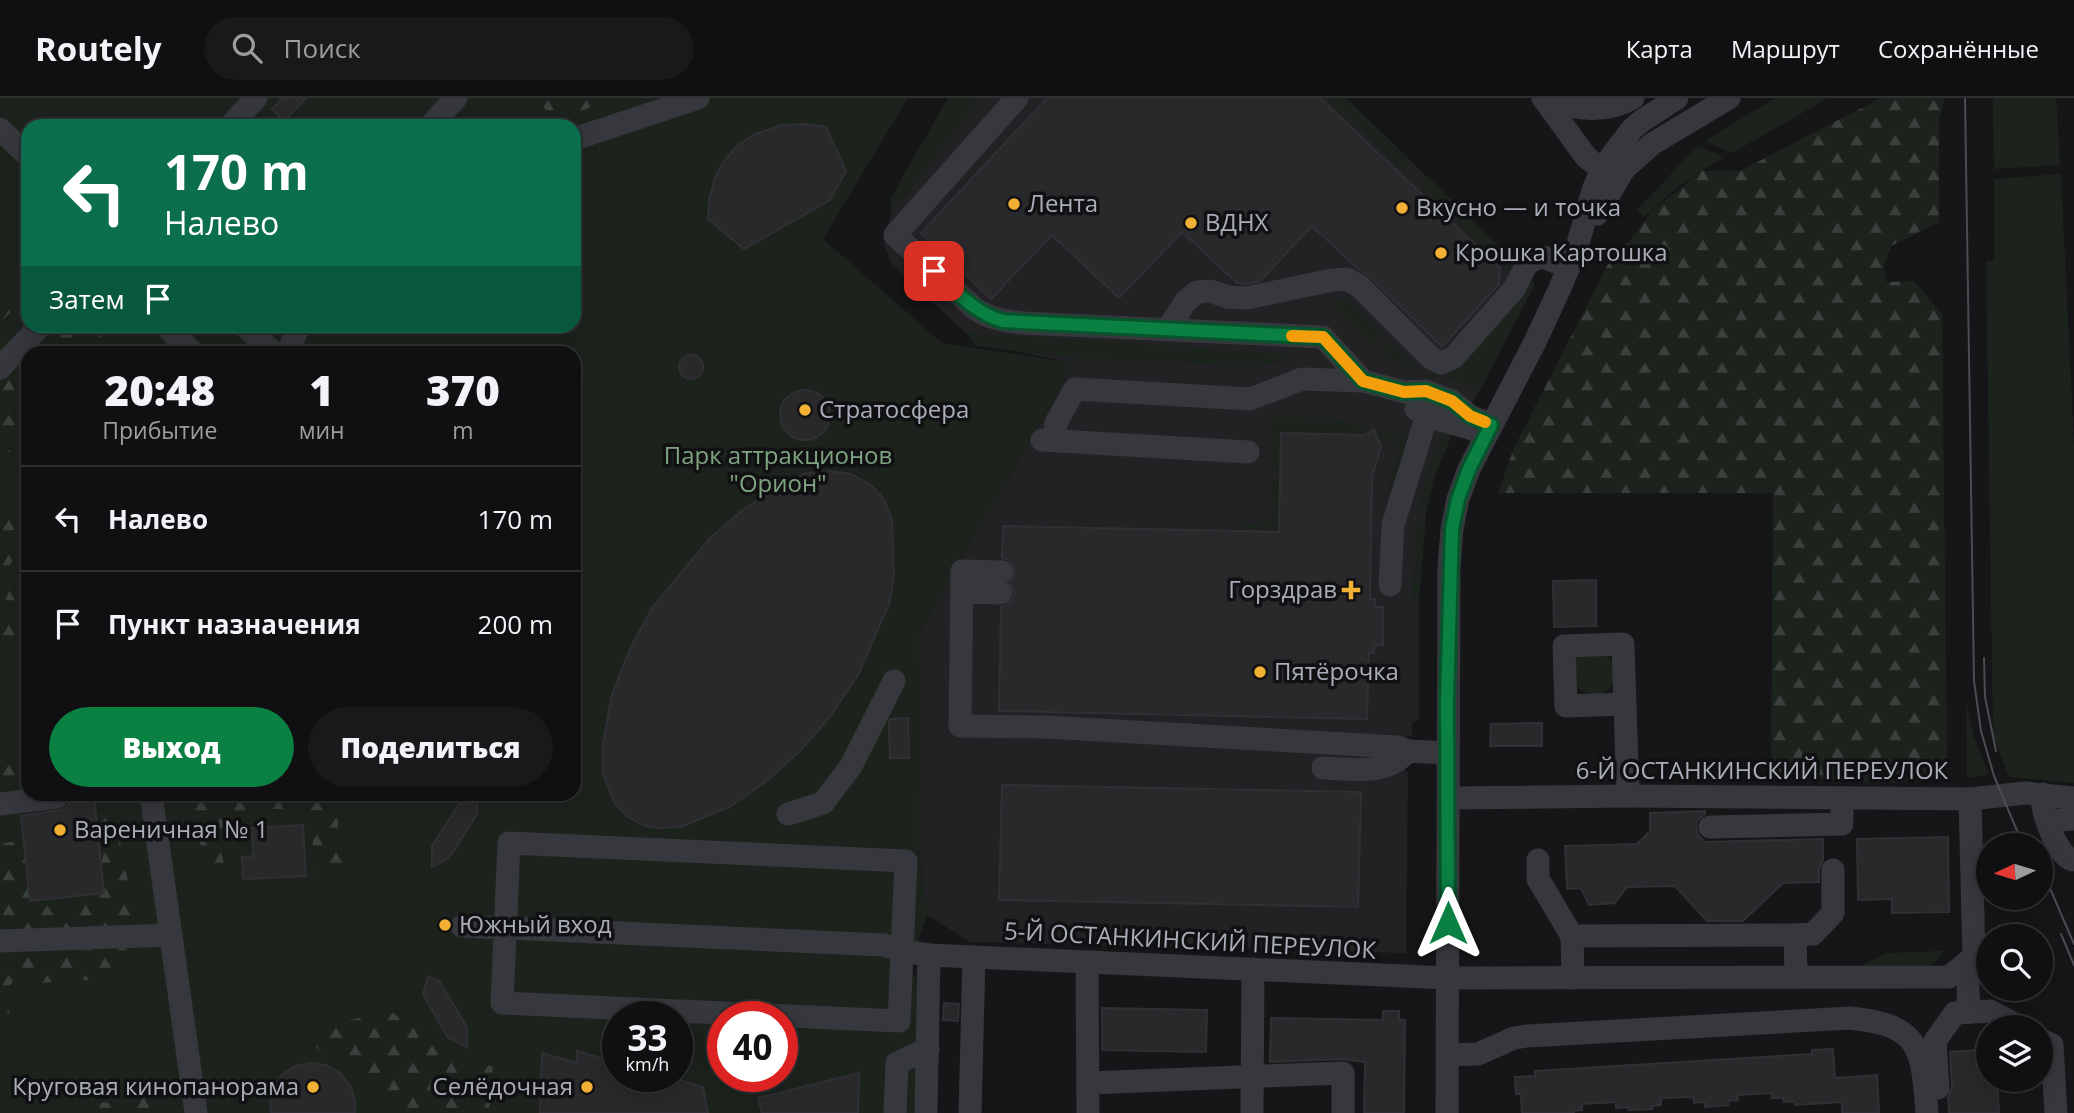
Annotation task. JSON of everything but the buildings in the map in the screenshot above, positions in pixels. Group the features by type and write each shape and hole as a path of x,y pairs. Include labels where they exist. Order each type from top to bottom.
{"street":[{"path":"236,119 256,98"},
{"path":"436,119 456,98"},
{"path":"452,119 472,98"},
{"path":"581,137 698,98"},
{"path":"1017,98 895,235 985,316 1024,323 1323,337 1363,381"},
{"path":"1545,100 1592,109 1614,106 1633,98"},
{"path":"1447,1113 1449,567 1458,499 1469,469 1535,342 1573,257 1593,190 1609,174 1620,143 1643,120 1677,98"},
{"path":"1609,174 1624,169 1652,144 1729,98"},
{"path":"1545,100 1586,157 1609,174"},
{"path":"0,130 21,150"},
{"path":"1167,330 1186,301 1196,292 1210,291 1238,299 1347,279 1359,286 1431,358 1441,363 1453,358 1506,299 1527,264 1543,257 1573,257"},
{"path":"0,368 33,333"},
{"path":"173,333 186,346"},
{"path":"252,333 266,346"},
{"path":"1248,452 1047,440 1075,389 1250,399 1302,379 1363,381 1404,392 1426,391 1452,401 1489,430"},
{"path":"1404,392 1418,411 1489,430"},
{"path":"1390,585 1393,525 1427,415"},
{"path":"1001,582 962,571 960,726 1046,727 1373,745 1398,747 1408,751 1448,753"},
{"path":"788,814 823,803 851,766 894,681"},
{"path":"1625,704 1628,796"},
{"path":"1323,768 1374,770 1399,762 1408,751"},
{"name":"6-Й ОСТАНКИНСКИЙ ПЕРЕУЛОК","path":"1449,798 1628,796 1970,799 2011,794 2074,798"},
{"path":"2043,794 2041,804 2058,831 2062,853 2072,860"},
{"path":"1710,827 1842,824 1842,798"},
{"path":"1969,1012 1967,962 1974,957 1970,799"},
{"path":"0,804 24,801"},
{"path":"152,801 196,1113"},
{"path":"2058,831 2074,819"},
{"path":"509,843 906,861 893,948 899,1021 502,1003 509,843"},
{"path":"1538,860 1538,879 1572,936 1573,978"},
{"path":"1572,936 1813,934 1833,913 1833,870"},
{"name":"5-Й ОСТАНКИНСКИЙ ПЕРЕУЛОК","path":"462,926 893,948 929,955 1448,978 1949,977 1967,962"},
{"path":"1795,934 1796,977"},
{"path":"0,941 171,935"},
{"path":"926,1113 929,955"},
{"path":"970,1113 974,957"},
{"path":"1087,963 1088,1113"},
{"path":"1252,1113 1254,969"},
{"path":"1940,1113 1935,1041 1955,1013 1990,1011 1998,1015"},
{"path":"1447,1055 1478,1054 1514,1038 1527,1036 1838,1018 1876,1020 1900,1029 1915,1044 1924,1070 1927,1113"},
{"path":"895,1113 897,1063 928,1049"},
{"path":"2053,1062 2056,1113"},
{"path":"1088,1083 1343,1073 1343,1113"}],"shaded area":[{"path":"980,98 1346,98 1517,264 1514,270 1535,284 1480,390 1454,429 1435,476 1426,514 1419,601 1419,718 1412,724 1412,736 1407,736 1390,753 1408,773 1406,953 970,942 927,915 918,840 919,635 986,513 993,506 1071,369 1067,362 997,347 976,346 965,332 893,266 884,244 892,207 898,206"}],"green space":[{"name":"Парк аттракционов \"Орион\"","path":"0,98 908,98 823,239 942,343 1068,362 1071,369 993,506 986,513 919,635 918,840 927,915 907,974 915,975 921,984 917,1113 0,1113"},
{"path":"536,98 599,98 597,104 568,117 550,115"},
{"path":"948,98 980,98 898,206 892,207 890,199"},
{"path":"1326,98 1346,98 1411,161 1403,170"},
{"path":"1775,98 1828,98 1732,153 1705,141"},
{"path":"1881,98 1945,98 1939,119 1939,222 1891,246 1884,266 1886,282 1914,281 1942,314 1947,761 1940,776 1908,782 1771,777 1773,493 1498,493 1514,448 1608,264 1620,253 1652,211 1702,171 1740,171"},
{"path":"1993,98 2056,98 2060,165 1994,169"},
{"path":"1698,146 1724,157 1679,186 1644,217 1637,210"},
{"path":"2061,174 2074,444 2074,783 2009,777 1993,734 1986,261 1994,261 1994,179"},
{"path":"1426,175 1517,264 1512,273 1419,183"},
{"path":"21,280 21,301 0,323 0,296"},
{"path":"1529,280 1535,284 1480,390 1451,379 1425,377 1417,368 1415,371 1380,354 1391,342 1425,374 1450,375"},
{"path":"1348,298 1383,334 1372,346 1328,302"},
{"path":"965,332 1286,354 1287,362 1247,366 1081,358 976,346"},
{"path":"43,333 101,333 103,346 30,346"},
{"path":"21,355 21,446 15,453 0,450 0,376"},
{"path":"1275,417 1335,419 1410,438 1396,494 1387,492 1400,445 1375,438 1374,431 1366,435 1281,433 1280,469 1271,469 1271,420"},
{"path":"1454,429 1435,476 1426,514 1418,513 1435,450 1446,432"},
{"path":"1270,479 1280,480 1279,532 1239,531 1239,519 1243,524 1267,523 1270,520"},
{"path":"21,517 21,550 8,567 0,567 0,519"},
{"path":"1417,521 1425,522 1419,601 1411,601"},
{"path":"21,576 21,692 13,683 13,653 0,654 4,607"},
{"path":"1605,653 1616,667 1614,684 1600,694 1586,693 1576,686 1574,661 1580,654"},
{"path":"1966,703 1974,738 1989,774 1967,778"},
{"path":"21,745 21,792 0,794 0,748"},
{"path":"194,801 351,801 339,821 338,837 347,867 341,876 320,874 313,866 313,823 308,813 271,809 234,815 220,844 224,866 216,874 204,870"},
{"path":"95,808 110,811 118,826 130,888 129,899 134,922 131,927 0,938 0,844 22,840 36,850 34,871 24,876 23,885 32,886 45,894 46,905 50,908 73,913 77,904 98,895 100,890 96,875 103,857 96,844"},
{"path":"124,948 129,951 132,961 124,974 106,979 38,983 15,979 9,987 13,1009 0,1016 0,953"},
{"path":"1944,951 1936,961 1926,966 1862,966 1885,953"},
{"path":"393,1013 439,1047 493,1067 491,1101 487,1111 386,1113 386,1089 343,1059 322,1052 314,1045 328,1029 338,1024"},
{"path":"154,1088 162,1099 163,1113 66,1113 79,1105 116,1103 138,1092"}],"tram line":[{"path":"1965,98 1974,681 1981,731 1994,776 2018,833"},
{"path":"1984,658 1985,697 1996,751"},
{"path":"2053,895 2074,944"},
{"path":"2061,934 2074,965"}],"slow traffic":[{"path":"1292,336 1323,337 1363,381 1404,392 1426,391 1452,401 1470,416 1485,422"}],"place":[{"name":"Лента","path":"1014,204"},
{"name":"Вкусно — и точка","path":"1402,208"},
{"name":"ВДНХ","path":"1191,223"},
{"name":"Крошка Картошка","path":"1441,253"},
{"name":"Стратосфера","path":"805,410"},
{"name":"Горздрав","path":"1351,590"},
{"name":"Пятёрочка","path":"1260,672"},
{"name":"Вареничная № 1","path":"60,830"},
{"name":"Южный вход","path":"445,925"},
{"name":"Круговая кинопанорама","path":"313,1087"},
{"name":"Селёдочная","path":"587,1087"}],"route":[{"path":"934,271 985,316 1003,321 1323,337 1363,381 1404,392 1426,391 1452,401 1470,416 1491,425 1469,469 1458,499 1452,529 1447,701 1448,923"}]}
